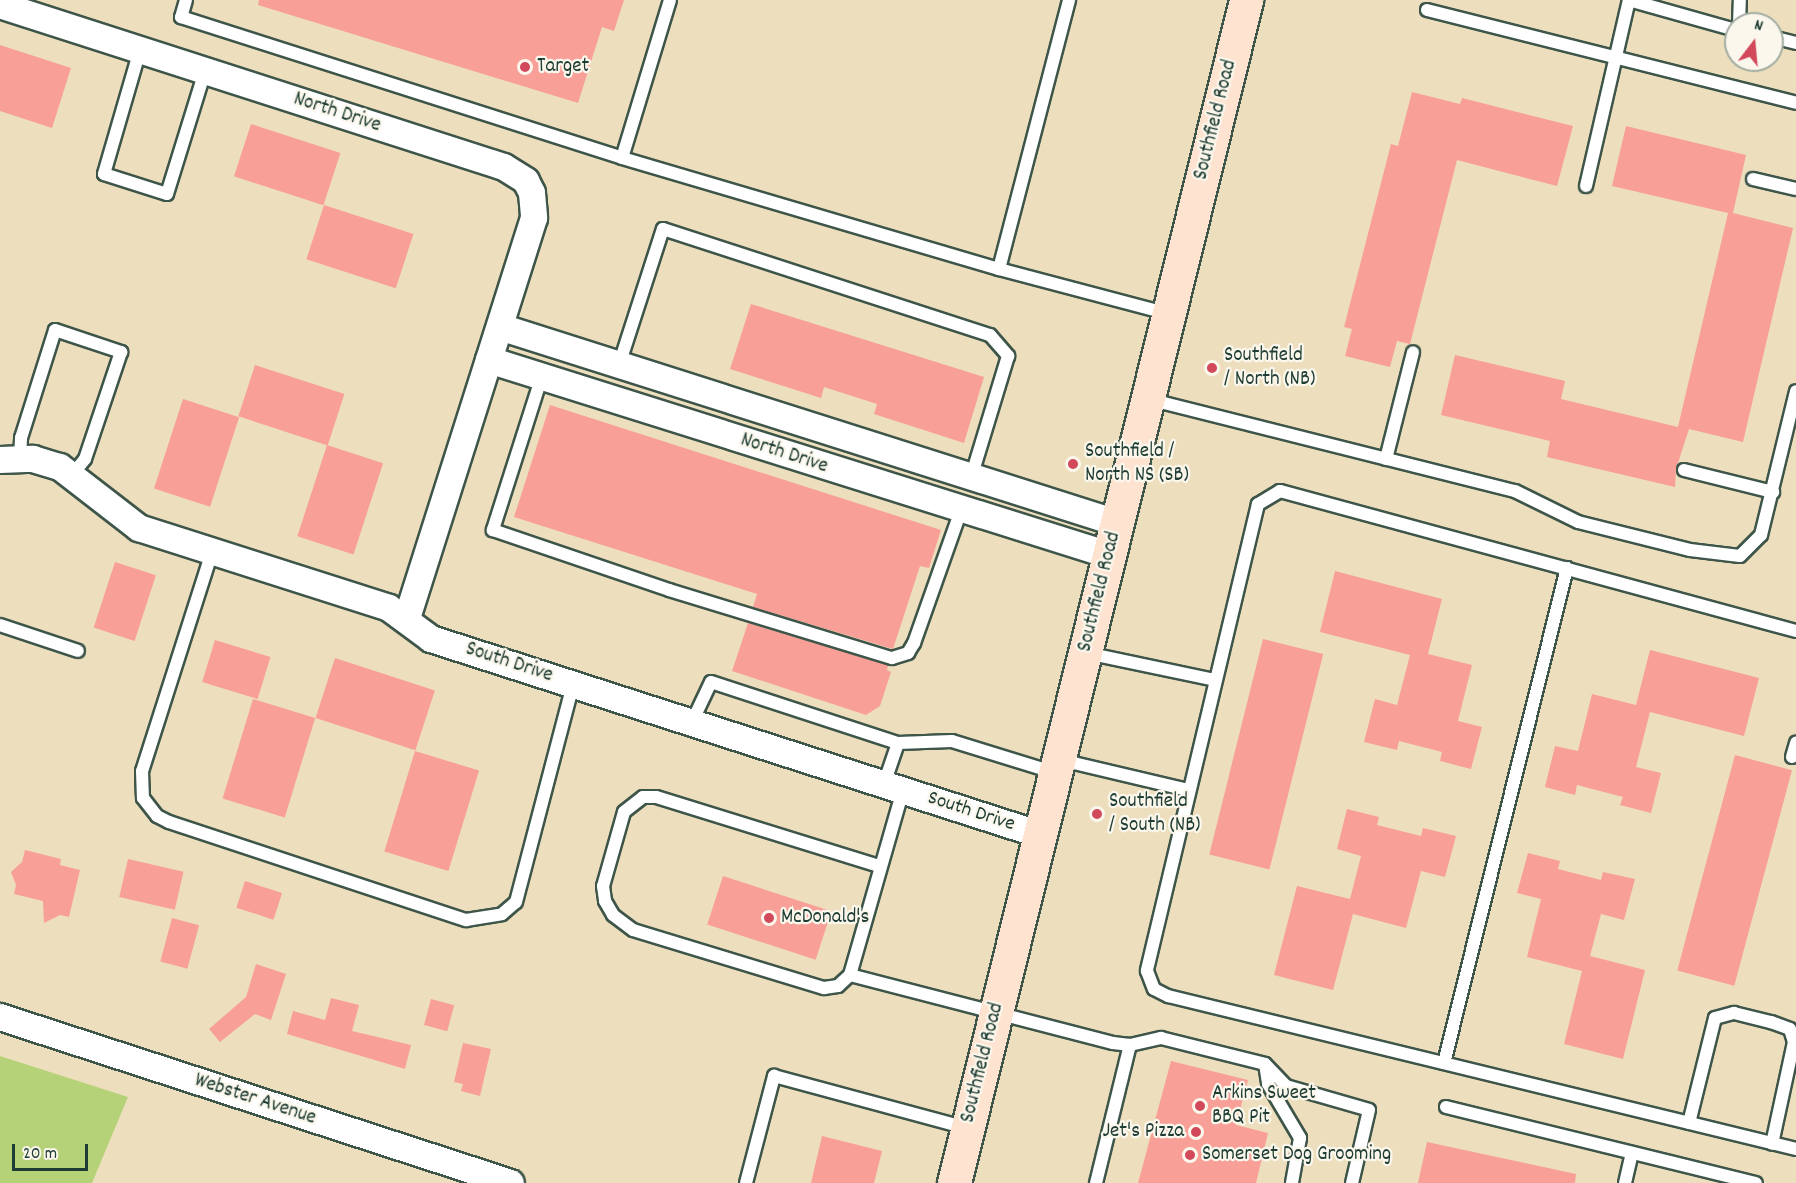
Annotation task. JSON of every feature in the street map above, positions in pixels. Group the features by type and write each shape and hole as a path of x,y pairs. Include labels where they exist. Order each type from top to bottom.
{"main road":[{"name":"Southfield Road","path":"954,1183 1246,0"}],"street":[{"name":"North Drive","path":"0,5 519,174 532,193 534,218 407,618"},
{"name":"North Drive","path":"500,327 1117,523"},
{"name":"North Drive","path":"489,360 1109,555"},
{"path":"608,398 619,365"},
{"name":"South Drive","path":"10,459 47,462 73,474 113,511 140,528 389,608 407,618 431,639 1041,835"},
{"path":"961,510 971,478"},
{"name":"Webster Avenue","path":"0,1017 511,1183"}],"lane":[{"path":"186,0 181,17 622,158 999,269 1167,313"},
{"path":"622,158 670,0"},
{"path":"999,269 1069,0"},
{"path":"1586,186 1629,0 1724,27"},
{"path":"1427,10 1796,103"},
{"path":"140,50 104,174 167,194 205,71"},
{"path":"1753,179 1796,189"},
{"path":"619,365 663,229 990,335 1008,356 971,478"},
{"path":"10,459 21,438 55,330 121,352 85,459 73,474"},
{"path":"1386,459 1413,352"},
{"path":"542,376 493,530 669,590 892,658 908,653 914,643 961,510"},
{"path":"1147,399 1515,491 1578,522 1690,549 1740,556 1761,535 1792,427 1796,391"},
{"path":"1684,470 1773,492"},
{"path":"1796,631 1280,491 1258,504 1188,790 1147,971 1154,989 1168,996 1796,1149"},
{"path":"212,552 142,771 143,798 157,816 168,822 466,920 487,920 502,914 516,902 573,684"},
{"path":"1444,1064 1567,568"},
{"path":"0,625 78,651"},
{"path":"1085,652 1215,680"},
{"path":"692,722 711,682 898,743 952,741 1058,766 1188,790"},
{"path":"879,866 656,797 643,797 624,812 603,886 605,901 613,915 633,930 824,988 838,986 850,975 879,866 894,787 898,743"},
{"path":"1792,757 1796,743"},
{"path":"850,975 1130,1045 1161,1038 1265,1064 1286,1086 1369,1110 1352,1183"},
{"path":"1689,1123 1715,1018 1734,1013 1790,1029 1794,1042 1772,1143"},
{"path":"1095,1183 1130,1045"},
{"path":"1265,1064 1268,1083 1300,1138 1292,1183"},
{"path":"746,1183 774,1076 967,1128"},
{"path":"1446,1107 1756,1183"},
{"path":"1625,1183 1632,1153"}],"green space":[{"path":"0,1056 128,1097 92,1183 0,1183"}],"building":[{"name":"Target","path":"259,0 624,0 614,31 602,27 578,103 258,5"},
{"path":"0,45 71,68 52,128 0,111"},
{"path":"1412,92 1460,104 1462,98 1573,126 1557,186 1457,160 1410,344 1397,341 1390,367 1345,356 1352,329 1344,327 1391,144 1398,146"},
{"path":"251,124 340,153 323,205 234,176"},
{"path":"1626,126 1746,155 1733,213 1793,228 1743,442 1689,429 1676,469 1675,487 1547,457 1550,441 1441,415 1455,355 1565,381 1561,399 1678,427 1728,213 1612,186"},
{"path":"324,205 413,234 396,288 306,259"},
{"path":"751,304 984,377 964,443 874,414 877,404 824,387 821,398 730,369"},
{"path":"255,365 344,394 328,445 238,416"},
{"path":"183,399 239,417 210,507 154,488"},
{"path":"550,405 941,530 929,568 920,566 893,649 753,607 757,594 514,517"},
{"path":"327,445 383,463 353,555 297,536"},
{"path":"115,562 156,575 135,641 94,628"},
{"path":"1335,571 1442,599 1428,654 1472,665 1458,721 1482,727 1471,769 1440,761 1442,752 1399,741 1397,750 1364,742 1375,699 1397,705 1410,655 1320,632"},
{"path":"748,623 888,665 887,670 891,672 880,706 866,715 732,671"},
{"path":"1263,639 1323,654 1269,869 1209,854"},
{"path":"215,640 270,657 258,699 202,682"},
{"path":"1650,650 1759,678 1744,736 1650,712 1636,767 1661,773 1651,813 1620,805 1623,797 1577,785 1575,795 1545,787 1555,746 1578,751 1592,694 1636,705"},
{"path":"335,658 435,690 415,750 316,718"},
{"path":"253,699 315,718 285,817 223,798"},
{"path":"415,751 479,771 448,871 384,851"},
{"path":"1735,755 1792,770 1734,986 1677,970"},
{"path":"1347,809 1379,817 1377,825 1421,836 1423,828 1456,836 1445,877 1421,871 1406,928 1353,914 1333,990 1274,975 1297,886 1350,899 1361,856 1337,849"},
{"path":"25,850 61,859 60,865 80,870 69,917 60,915 44,923 43,901 14,894 16,885 11,872 22,862"},
{"path":"1528,853 1560,861 1558,869 1601,880 1603,872 1635,879 1624,920 1601,914 1590,956 1645,970 1623,1059 1564,1044 1582,971 1527,957 1541,899 1517,893"},
{"path":"128,859 184,872 175,910 119,897"},
{"name":"McDonald's","path":"723,876 831,911 816,960 707,925"},
{"path":"245,881 282,893 273,920 236,908"},
{"path":"172,918 199,925 187,969 160,961"},
{"path":"256,964 286,974 271,1020 255,1014 220,1042 209,1029 246,997"},
{"path":"331,998 359,1005 352,1031 411,1045 405,1069 287,1034 293,1011 325,1020"},
{"path":"431,999 454,1005 447,1031 424,1025"},
{"path":"463,1043 491,1049 480,1096 461,1091 463,1084 454,1082"},
{"path":"1171,1061 1248,1080 1236,1125 1268,1133 1256,1183 1138,1183"},
{"path":"822,1136 882,1151 874,1183 811,1183"},
{"path":"1427,1142 1576,1174 1575,1183 1418,1183"}],"place":[{"name":"Target","path":"525,67"},
{"name":"Southfield / North (NB)","path":"1212,368"},
{"name":"Southfield / North NS (SB)","path":"1073,464"},
{"name":"Southfield / South (NB)","path":"1097,814"},
{"name":"McDonald's","path":"769,918"},
{"name":"Arkins Sweet BBQ Pit","path":"1200,1106"},
{"name":"Jet's Pizza","path":"1196,1132"},
{"name":"Somerset Dog Grooming","path":"1190,1155"}]}
